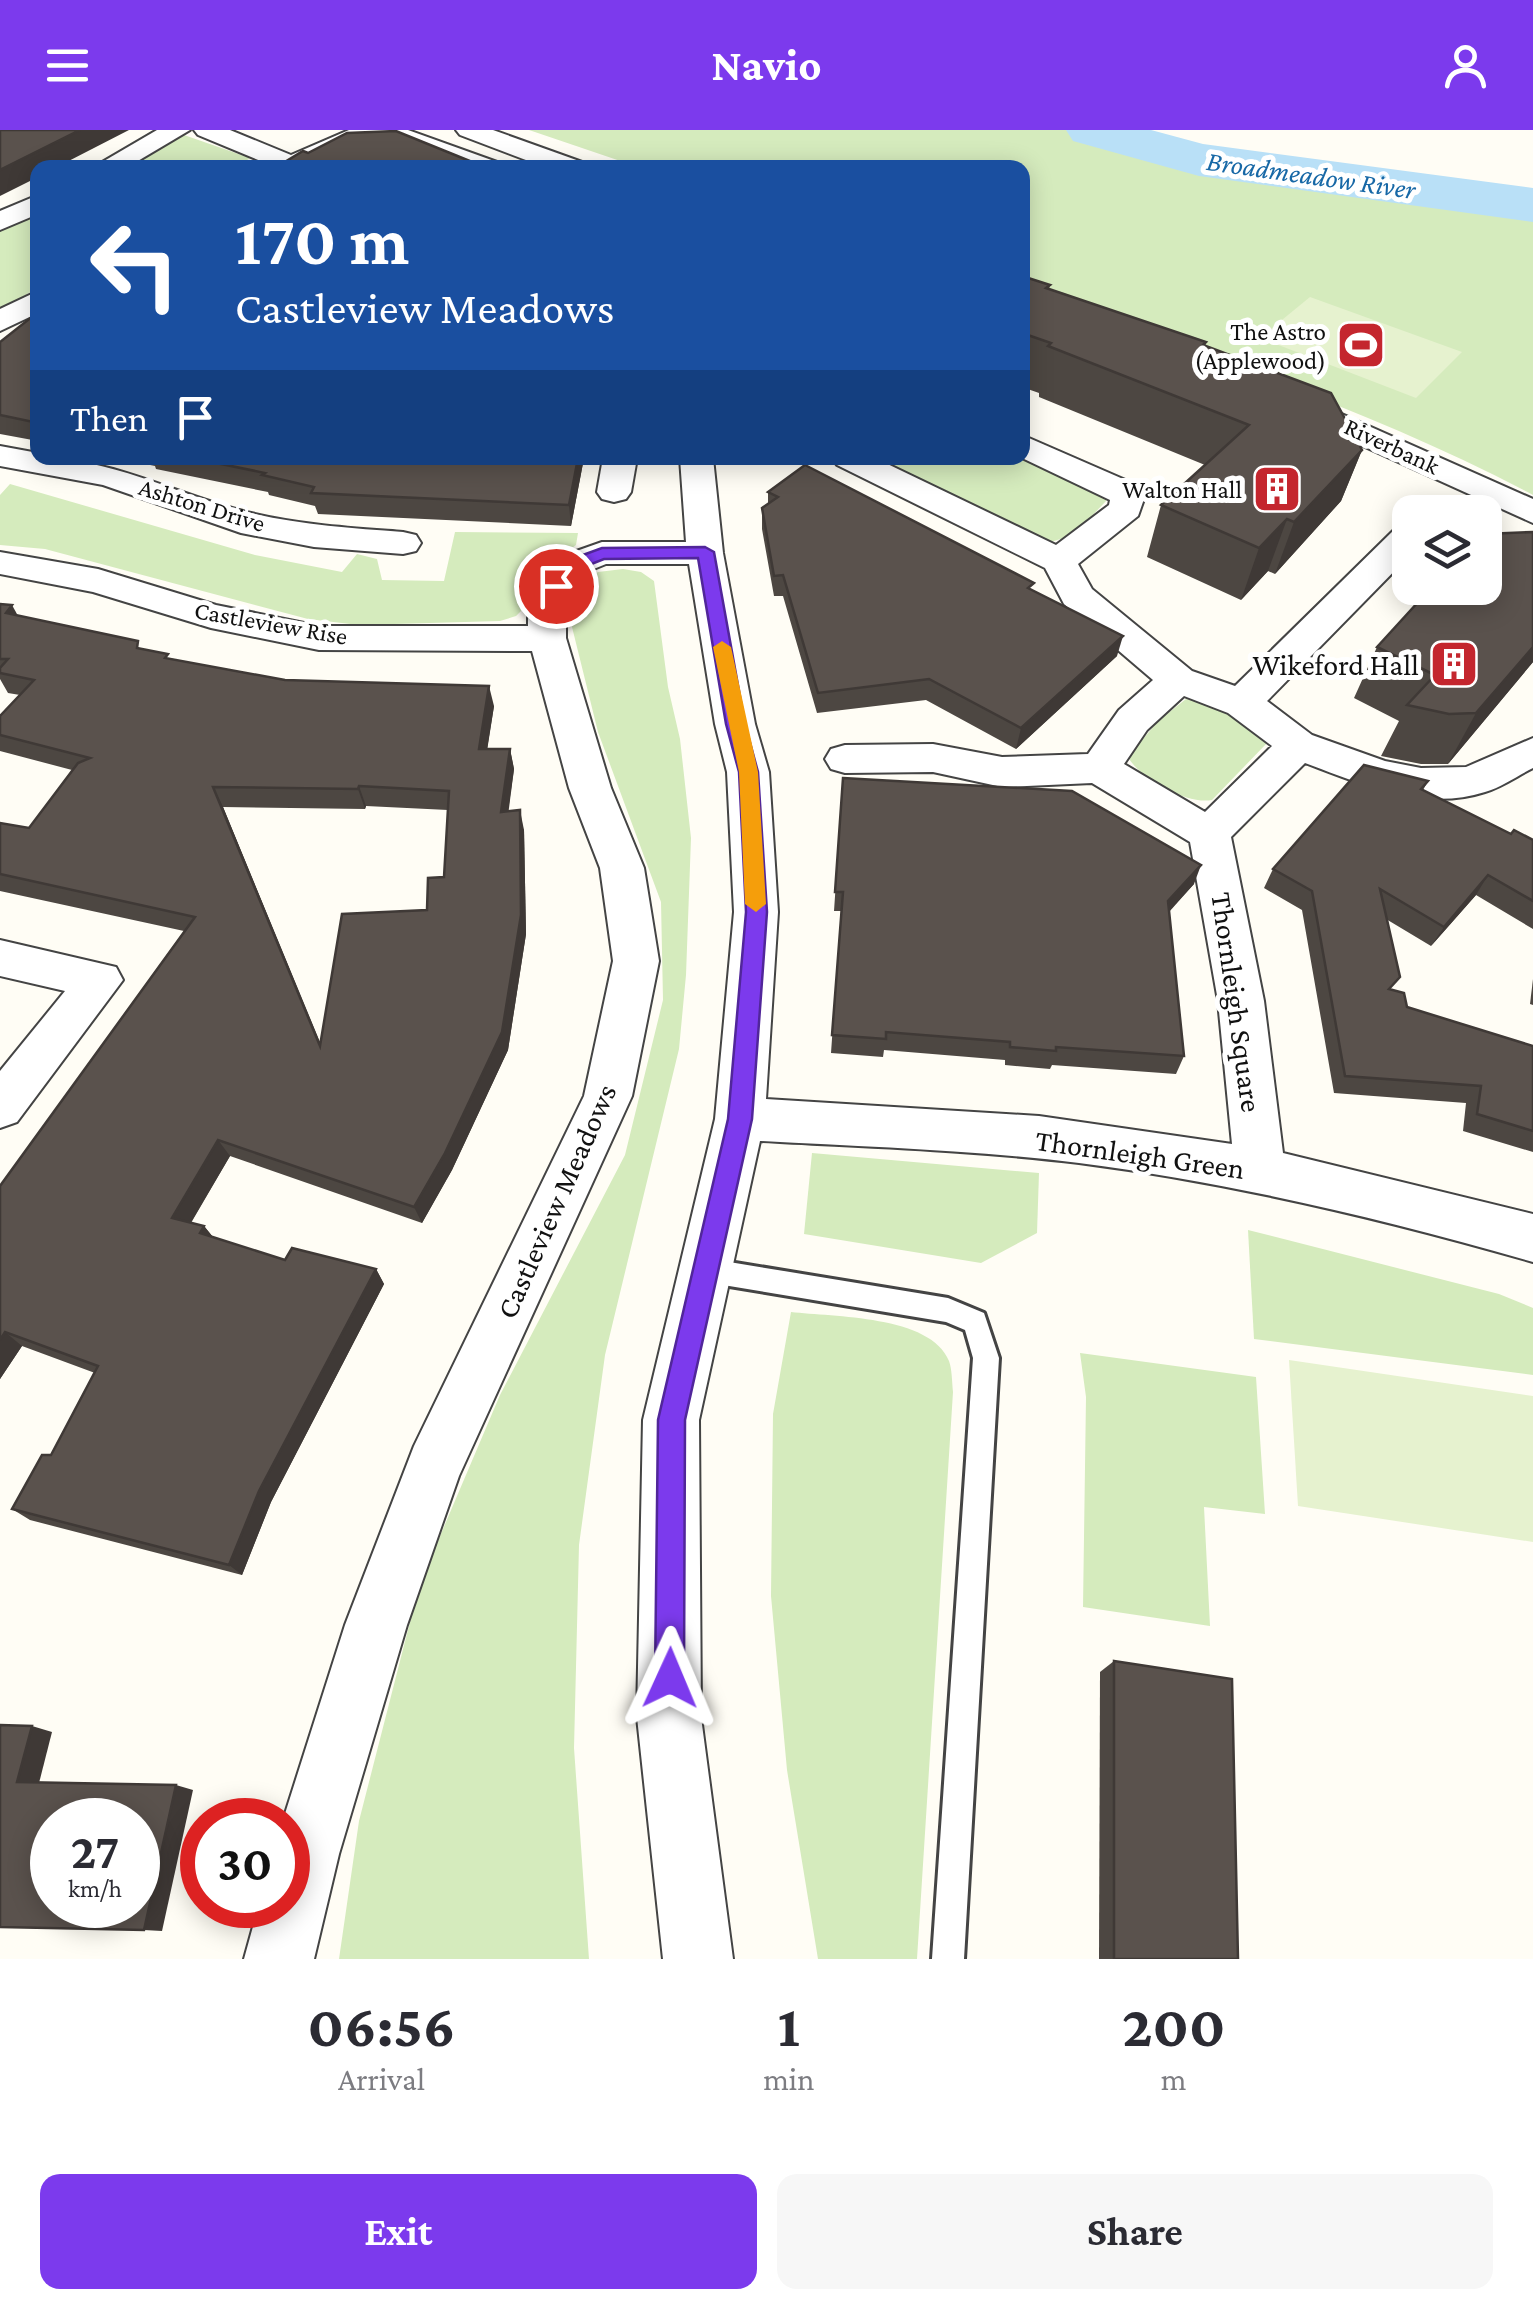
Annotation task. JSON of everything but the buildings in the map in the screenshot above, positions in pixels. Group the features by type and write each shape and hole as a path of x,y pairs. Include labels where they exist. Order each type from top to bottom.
{"street":[{"path":"120,160 178,130"},
{"path":"207,130 271,160"},
{"path":"241,144 269,130"},
{"path":"469,130 550,160"},
{"path":"298,160 356,136 387,131 466,160"},
{"path":"0,222 30,207"},
{"path":"0,322 30,305"},
{"name":"Riverbank","path":"1265,390 1454,491 1533,512"},
{"path":"1030,449 1118,489 1126,499 1126,509 1059,561"},
{"name":"Ashton Drive","path":"1,458 30,463"},
{"name":"Ashton Drive","path":"43,465 110,476 242,522 314,536 403,543"},
{"path":"614,492 619,465"},
{"path":"698,465 705,552 748,772 756,912 740,1119 672,1420 669,1717 698,1959"},
{"path":"863,465 1059,561 1077,596 1178,680 1242,704 1298,744 1378,772 1436,784 1478,779 1510,759 1533,752"},
{"name":"Castleview Meadows","path":"279,1959 306,1854 376,1625 434,1466 608,1096 636,962 622,868 590,788 547,638 547,605 564,568 602,553 705,552"},
{"path":"1242,704 1392,553"},
{"name":"Castleview Rise","path":"0,563 98,580 211,616 318,638 408,642 547,638"},
{"path":"1100,768 1133,720 1178,680"},
{"path":"845,759 933,758 1002,772 1100,768 1209,834 1298,744"},
{"name":"Thornleigh Square","path":"1209,834 1224,897 1249,1045 1259,1171"},
{"path":"0,958 100,980 0,1107"},
{"name":"Thornleigh Green","path":"740,1119 1080,1142 1259,1171 1445,1212 1533,1238"}],"lane":[{"path":"705,1270 948,1310 975,1322 986,1358 948,1959"}],"green space":[{"path":"529,130 1092,130 1199,160 1533,205 1533,495 1346,409 1030,294 1030,160 617,160"},
{"path":"184,135 250,158 247,160 132,160"},
{"path":"30,212 30,292 0,310 0,230"},
{"name":"The Astro (Applewood)","path":"1310,297 1462,352 1416,398 1260,338"},
{"path":"1030,462 1106,496 1106,501 1074,535 1047,543 890,465 1030,465"},
{"path":"10,484 255,555 342,572 357,554 377,559 382,580 444,581 455,532 578,533 576,545 533,578 527,605 516,616 500,621 359,625 308,619 45,549 0,545 0,495"},
{"path":"598,572 641,572 654,581 668,687 680,739 691,838 679,1049 605,1355 579,1545 574,1748 589,1959 339,1959 359,1821 420,1583 500,1395 625,1155 663,1000 661,902 598,732 572,627 579,585"},
{"path":"1186,699 1215,703 1268,742 1212,800 1190,798 1165,789 1143,774 1128,757 1158,721"},
{"path":"812,1153 1039,1173 1037,1233 981,1263 804,1234"},
{"path":"1248,1230 1499,1294 1533,1308 1533,1375 1254,1339"},
{"path":"791,1312 902,1327 939,1346 951,1368 953,1392 917,1959 818,1959 787,1770 771,1596 773,1414"},
{"path":"1080,1353 1256,1377 1265,1514 1204,1507 1210,1626 1083,1607 1086,1397"},
{"path":"1289,1360 1533,1396 1533,1542 1298,1506"}],"waterway":[{"name":"Broadmeadow River","path":"1092,130 1199,160 1533,205"}],"slow traffic":[{"path":"722,647 748,772 756,904"}],"place":[{"name":"The Astro (Applewood)","path":"1361,345"},
{"name":"Walton Hall","path":"1277,489"},
{"name":"Wikeford Hall","path":"1454,664"}],"route":[{"path":"556,586 564,568 602,553 705,552 748,772 756,912 740,1119 672,1420 670,1678"}]}
